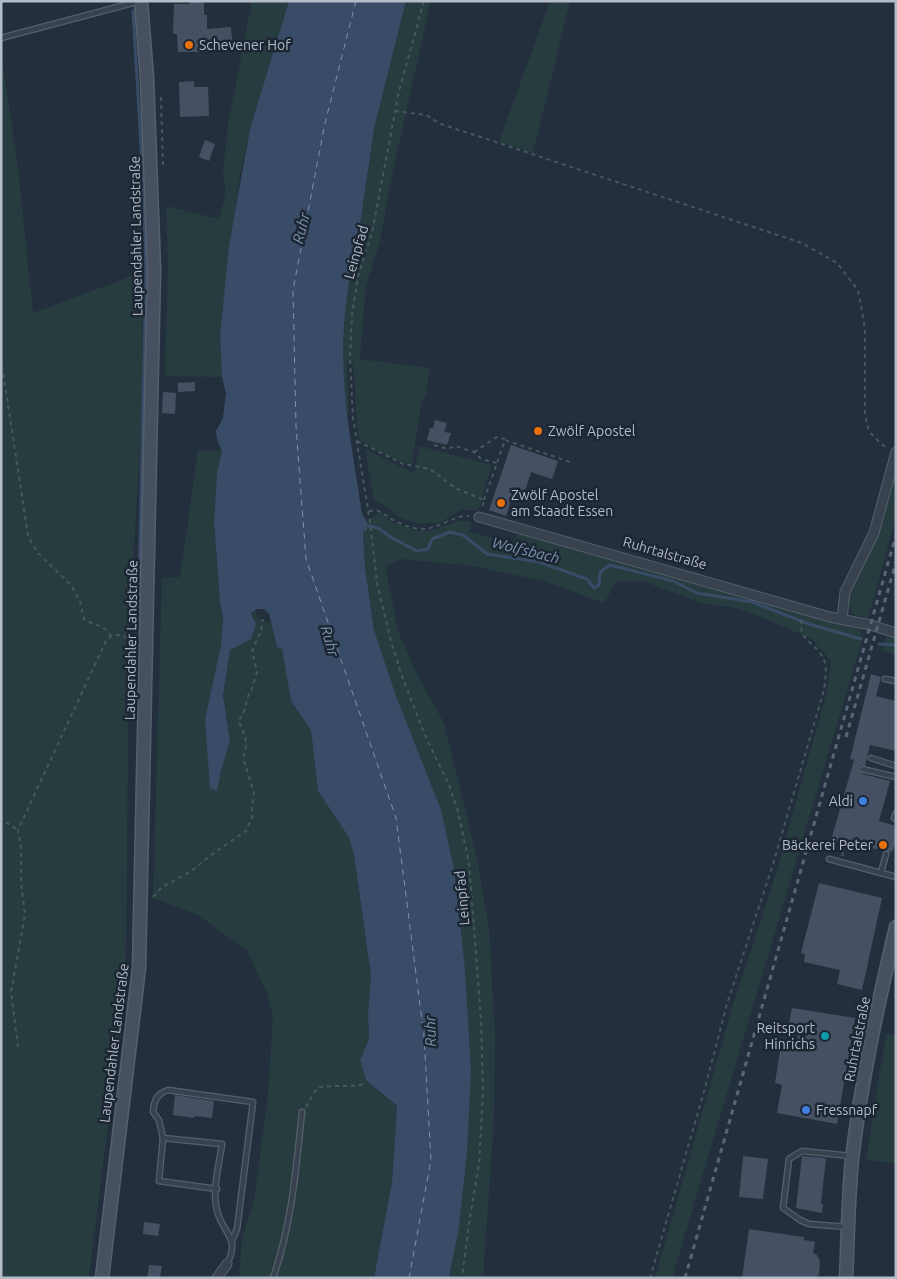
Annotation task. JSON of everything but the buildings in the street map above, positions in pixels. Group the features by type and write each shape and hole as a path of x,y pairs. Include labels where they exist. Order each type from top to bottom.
{"main road":[{"name":"Laupendahler Landstraße","path":"102,1278 139,968 154,269 147,78 140,1"},
{"name":"Ruhrtalstraße","path":"846,1278 853,1156 876,1017 896,927"}],"street":[{"path":"842,618 845,592 874,532 896,453"},
{"name":"Ruhrtalstraße","path":"479,516 805,610 896,633"},
{"path":"217,1278 227,1264"}],"lane":[{"name":"Laupendahler Landstraße","path":"1,38 140,1"},
{"path":"885,679 896,681"},
{"path":"871,758 896,766"},
{"path":"862,769 896,777"},
{"path":"896,812 894,818 896,819"},
{"path":"881,873 886,852"},
{"path":"829,859 896,878"},
{"path":"216,1189 159,1181 163,1138 159,1120 153,1112 153,1103 159,1094 168,1090 253,1102 237,1229 232,1240 232,1254 227,1264"},
{"path":"273,1278 283,1250 292,1201 302,1112"},
{"path":"163,1138 222,1144 215,1202 219,1216 232,1240"},
{"path":"848,1227 810,1224 800,1220 783,1208 790,1159 802,1150 853,1156"}],"path":[{"name":"Leinpfad","path":"424,1 395,111 374,225 358,276 352,315 350,359 353,418 372,530 377,583 396,662 424,733 449,785 458,811 469,863 482,1018 483,1092 480,1164 468,1228 462,1278"},
{"path":"395,111 426,115 441,124 802,242 837,263 858,290 865,328 865,415 869,431 880,443 896,453"},
{"path":"1,358 28,536 38,552 71,585 80,601 84,619 90,623 105,627 111,636"},
{"path":"474,452 498,437 573,463"},
{"path":"369,511 380,511 394,520 415,528 424,529 440,525 463,515 479,516 505,440"},
{"path":"357,441 403,464 430,469 455,488 484,500"},
{"path":"434,445 448,449 455,446 474,452 481,459 497,463"},
{"path":"650,1278 703,1097 727,1004 773,864 824,690 826,667 824,659 801,633 800,628 803,617"},
{"path":"150,899 162,888 190,872 214,852 246,831 253,815 254,793 243,757 246,749 245,732 238,721 243,715 257,672 252,651 261,632 263,619"},
{"path":"18,1047 12,992 25,915 18,830 106,640 111,636 118,636 147,642"},
{"path":"1,816 4,821 18,830"},
{"path":"841,862 845,844 870,851 872,847 886,852"},
{"path":"302,1112 317,1088 326,1086 350,1087 364,1084"}],"green space":[{"path":"252,1 289,1 250,129 240,175 220,336 222,377 165,376 168,265 166,206 219,219 226,193 223,173 228,123"},
{"path":"406,1 431,1 394,166 380,241 366,286 360,359 430,368 426,395 422,400 412,464 383,454 358,437 353,362 347,361 349,413 347,414 343,374 344,312 356,252 374,129"},
{"path":"550,1 570,1 533,153 499,142"},
{"path":"1,52 18,167 33,313 143,272 142,416 129,629 126,961 121,1019 89,1278 1,1278"},
{"path":"419,446 492,465 478,510 460,510 440,523 415,523 399,517 383,504 374,501 365,449 414,473"},
{"path":"198,450 222,451 217,473 214,522 220,602 223,617 217,791 230,741 223,695 230,650 251,638 251,615 256,609 256,614 264,622 271,622 277,647 282,649 291,701 311,730 318,791 348,836 354,854 371,976 368,1015 369,1039 360,1060 373,1087 397,1106 392,1182 374,1278 239,1278 242,1239 254,1200 268,1095 273,1015 266,991 247,951 198,915 153,899 162,578 180,577"},
{"path":"896,472 896,517 868,619 852,613 848,603 851,590 861,574 882,522"},
{"path":"377,513 382,514 392,522 417,531 429,531 459,521 471,521 469,532 511,543 521,531 857,627 863,637 672,1278 655,1278 733,1005 777,870 827,691 831,661 812,639 756,615 732,607 703,604 643,581 617,581 604,603 547,582 474,566 400,559 386,567 397,629 418,676 444,723 477,858 489,928 495,1031 494,1121 483,1278 449,1278 452,1265 471,1071 465,969 454,869 374,630 365,567 363,532 367,530 367,522"},
{"path":"886,636 896,638 896,654 882,651"},
{"path":"886,1034 896,1035 896,1163 866,1160"}],"water":[{"name":"Ruhr","path":"289,1 406,1 374,129 356,252 351,269 347,297 343,353 346,406 362,514 367,522 367,530 363,532 365,567 374,630 396,696 441,810 454,869 465,969 471,1071 467,1152 459,1227 449,1278 374,1278 392,1182 397,1106 366,1080 360,1060 369,1039 368,1015 371,976 354,854 348,836 318,791 311,730 291,701 282,649 277,647 269,614 264,609 256,609 251,614 256,624 251,639 230,650 223,695 230,741 217,791 210,788 205,720 221,645 223,617 220,602 214,522 217,473 222,451 217,440 216,431 223,418 226,393 222,377 220,336 229,246 250,129"}],"waterway":[{"path":"133,11 143,179 146,272 138,630"},
{"name":"Wolfsbach","path":"364,525 378,528 392,538 417,551 428,549 432,539 450,532 463,535 487,554 539,562 587,579 594,588 599,585 600,572 610,565 673,581 697,593 752,602 809,624 861,639"},
{"name":"Wolfsbach","path":"879,644 896,645"}],"ferry route":[{"path":"356,1 325,123 293,290 296,427 306,559 396,818 424,1036 431,1160 409,1278"}],"railway":[{"path":"685,1278 896,535"},
{"path":"846,737 896,562"}],"place":[{"name":"Schevener Hof","path":"189,45"},
{"name":"Zwölf Apostel","path":"538,431"},
{"name":"Zwölf Apostel am Staadt Essen","path":"501,503"},
{"name":"Aldi","path":"863,801"},
{"name":"Bäckerei Peter","path":"883,845"},
{"name":"Reitsport Hinrichs","path":"825,1036"},
{"name":"Fressnapf","path":"806,1110"}]}
